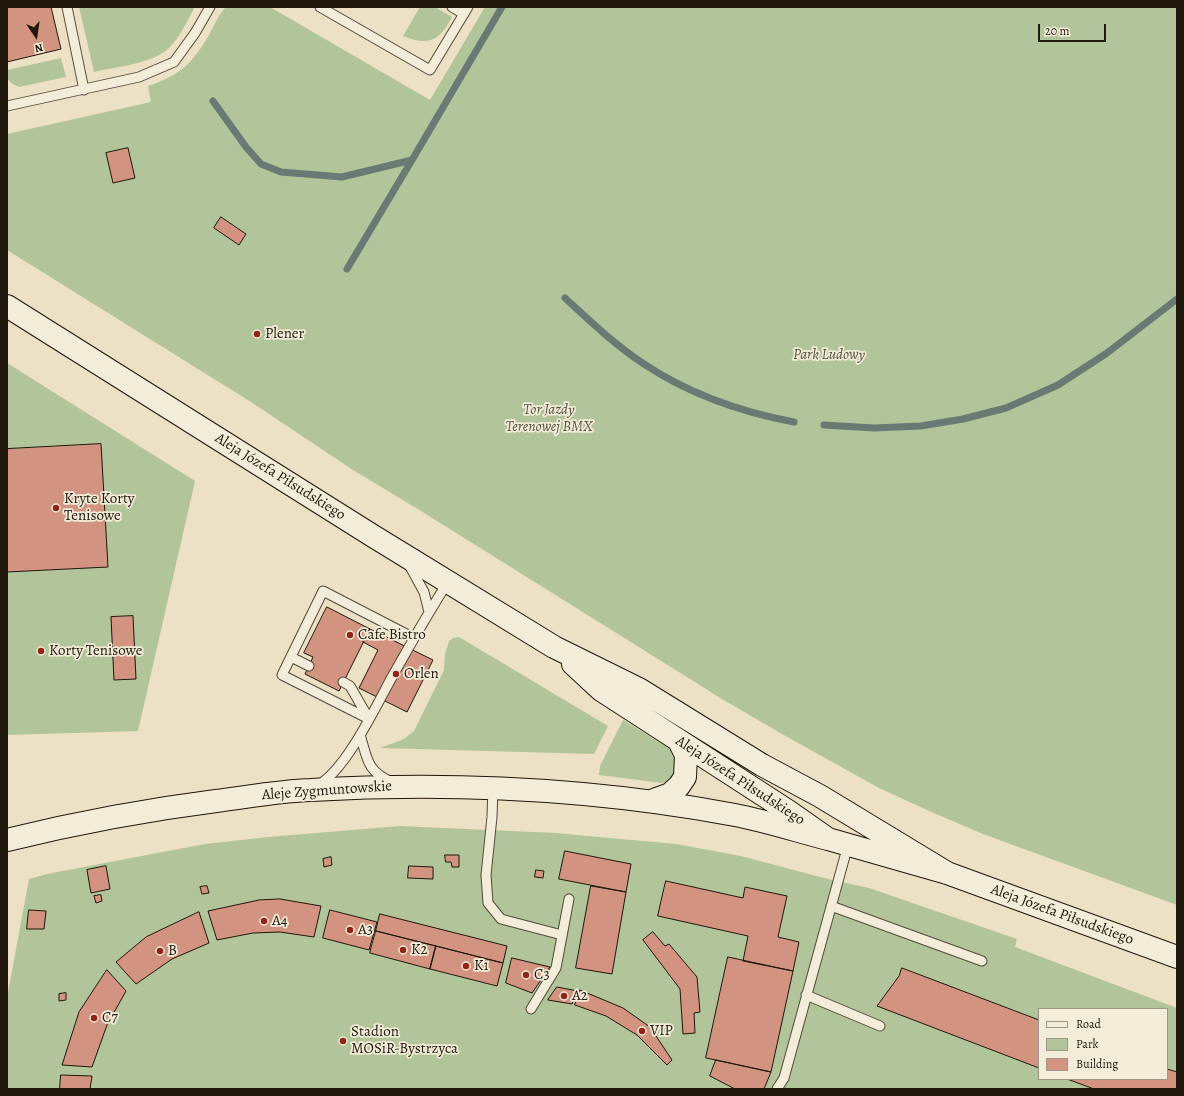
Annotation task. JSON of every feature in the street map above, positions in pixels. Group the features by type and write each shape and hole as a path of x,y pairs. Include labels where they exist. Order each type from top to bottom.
{"street":[{"name":"Aleja Józefa Piłsudskiego","path":"7,306 404,555 554,647 639,689 762,764 820,796 947,873"},
{"name":"Aleja Józefa Piłsudskiego","path":"554,647 601,690 788,811 828,839 947,873 1177,956"},
{"name":"Aleje Zygmuntowskie","path":"651,801 670,794 679,786 685,777 686,755 679,741"},
{"name":"Aleje Zygmuntowskie","path":"7,840 101,819 270,793 401,786 493,788 571,793 651,801 737,816 828,839"}],"lane":[{"path":"67,7 84,90"},
{"path":"7,106 139,77 174,62 195,34 210,7"},
{"path":"320,7 430,70 466,10 452,7"},
{"path":"404,555 424,592 428,612"},
{"path":"310,790 329,778 360,735 428,612 448,582"},
{"path":"369,719 282,675 323,591 414,638"},
{"path":"291,657 309,666"},
{"path":"343,682 350,686 369,719"},
{"path":"360,735 370,767 375,773 386,780 401,786"},
{"path":"493,788 492,817 486,875 488,903 501,919 562,935"},
{"path":"777,1089 784,1078 848,845"},
{"path":"531,1009 556,968 569,899"},
{"path":"831,906 982,961"},
{"path":"806,995 880,1026"}],"green space":[{"path":"79,7 195,7 176,40 161,54 143,62 94,72"},
{"name":"Park Ludowy","path":"226,7 270,7 430,100 485,7 1177,7 1177,905 983,834 927,810 879,788 782,734 722,699 353,470 251,402 7,250 7,134 151,102 148,86 178,72 192,60"},
{"path":"420,7 435,7 452,17 448,25 438,36 427,41 420,41 403,36"},
{"path":"61,58 66,77 19,87 11,83 7,78 7,70"},
{"path":"7,363 195,481 138,731 7,735"},
{"path":"459,637 608,726 594,754 380,748 404,739 414,731 444,670 445,654 449,641 453,638"},
{"path":"623,720 672,750 675,755 678,768 670,779 662,783 599,775 600,766"},
{"path":"400,826 555,833 676,844 741,856 824,878 869,888 1017,939 1015,947 1177,1008 1177,1089 7,1089 7,998 29,879 47,874 205,844"}],"building":[{"path":"7,7 51,7 61,49 7,62"},
{"path":"128,148 135,178 113,183 106,153"},
{"path":"221,217 246,234 239,245 214,228"},
{"name":"Kryte Korty Tenisowe","path":"101,444 108,567 7,572 7,449"},
{"path":"327,607 370,629 339,691 305,674 313,657 304,653"},
{"path":"133,616 136,679 114,680 111,617"},
{"name":"Orlen","path":"370,629 433,660 407,712 359,688 378,650 363,642"},
{"path":"565,851 631,864 626,892 559,879"},
{"path":"445,855 459,855 459,867 452,867 451,862 446,862"},
{"path":"331,857 332,865 324,867 323,859"},
{"path":"106,866 110,889 91,893 87,870"},
{"path":"409,866 433,867 433,879 408,878"},
{"path":"536,870 544,871 543,878 535,877"},
{"path":"666,881 743,898 745,887 787,896 778,937 799,942 793,971 743,961 748,936 658,916"},
{"path":"207,886 209,893 202,894 200,887"},
{"path":"591,886 626,892 612,974 576,968"},
{"path":"101,895 102,901 96,903 94,896"},
{"name":"A4","path":"280,899 321,906 314,937 280,932 253,933 217,940 208,911 259,900"},
{"path":"29,910 46,911 44,929 27,929"},
{"name":"A3","path":"330,910 377,922 369,950 323,938"},
{"name":"B","path":"199,912 209,943 172,959 136,984 116,962 146,937"},
{"path":"380,914 507,946 503,963 376,931"},
{"name":"K2","path":"376,931 436,946 430,969 370,953"},
{"path":"653,932 665,946 669,944 697,977 700,1012 694,1013 695,1033 683,1034 680,989 643,940"},
{"name":"K1","path":"436,946 503,963 497,986 430,969"},
{"path":"728,957 793,971 771,1072 706,1058"},
{"name":"C3","path":"512,958 550,967 532,993 506,983"},
{"path":"902,968 1038,1020 1038,1068 877,1006 899,976"},
{"name":"C7","path":"107,970 126,991 107,1025 92,1067 62,1065 79,1012"},
{"name":"A2","path":"557,987 578,991 572,1004 548,1000"},
{"name":"VIP","path":"580,990 623,1008 650,1027 672,1060 667,1065 637,1035 606,1016 575,1005"},
{"path":"66,993 66,1000 59,1001 59,994"},
{"path":"716,1060 771,1072 764,1089 735,1089 710,1076"},
{"path":"1168,1069 1177,1072 1177,1089 1094,1089 1070,1080 1168,1080"},
{"path":"61,1075 92,1076 90,1089 60,1089"}],"waterway":[{"path":"213,101 246,147 261,164 281,172 342,177 412,160 502,7"},
{"path":"347,269 412,160"},
{"path":"565,298 623,349 661,375 697,393 735,407 794,422"},
{"path":"824,425 874,428 921,426 963,419 1006,408 1058,385 1107,353 1177,299"}],"place":[{"name":"Plener","path":"257,334"},
{"name":"Kryte Korty Tenisowe","path":"56,508"},
{"name":"Cafe Bistro","path":"350,635"},
{"name":"Korty Tenisowe","path":"41,651"},
{"name":"Orlen","path":"396,674"},
{"name":"A4","path":"264,921"},
{"name":"A3","path":"350,930"},
{"name":"K2","path":"403,950"},
{"name":"B","path":"160,951"},
{"name":"K1","path":"466,966"},
{"name":"C3","path":"526,975"},
{"name":"A2","path":"564,996"},
{"name":"C7","path":"94,1018"},
{"name":"VIP","path":"642,1031"},
{"name":"Stadion MOSiR-Bystrzyca","path":"343,1041"}],"park label":[{"name":"Tor Jazdy Terenowej BMX","path":"549,418"}]}
